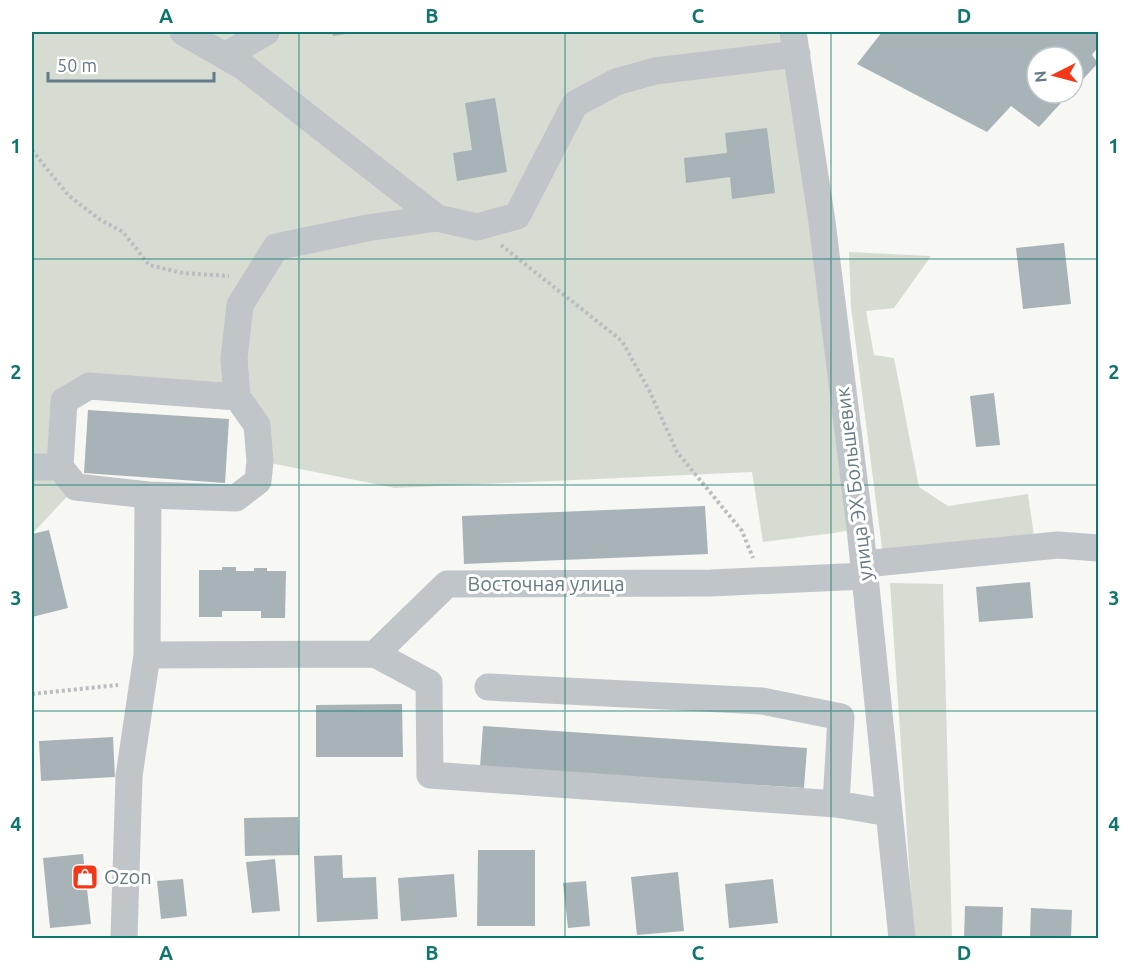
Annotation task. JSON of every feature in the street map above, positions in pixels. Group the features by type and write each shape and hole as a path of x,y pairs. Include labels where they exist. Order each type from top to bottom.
{"street":[{"path":"183,32 244,67 437,218"},
{"path":"225,56 266,32"},
{"path":"237,397 89,386 64,401 60,467 76,487 148,495 236,498 258,481 260,461 257,425 237,397 234,359 240,305 276,247 367,228 437,218 477,227 517,216 575,104 616,82 655,71 795,43"},
{"name":"улица ЭХ Большевик","path":"795,43 822,222 864,570 902,939"},
{"path":"32,467 60,467"},
{"path":"124,939 129,776 147,655 148,495"},
{"name":"Восточная улица","path":"375,654 447,584 758,581 1058,545 1098,548"},
{"path":"147,655 375,654 429,683 430,775 836,804 889,813"},
{"path":"488,687 762,701 841,717 836,804"}],"path":[{"path":"32,150 68,195 99,219 123,232 149,265 183,273 257,278"},
{"path":"477,227 622,341 649,390 677,452 742,531 753,557 758,581"},
{"path":"32,694 143,683"}],"shaded area":[{"path":"32,32 793,32 860,528 763,542 752,472 395,488 260,461 237,397 89,386 64,401 76,487 32,534"},
{"path":"849,252 931,256 894,308 866,311 874,355 894,358 919,487 948,506 1028,494 1034,536 883,556 851,307"},
{"path":"890,583 943,584 952,938 914,938"}],"building":[{"path":"332,32 352,32 352,33 333,36"},
{"path":"882,32 1098,32 1098,47 1092,55 1098,63 1085,77 1085,45 1025,45 1025,105 1059,105 1039,127 1011,106 987,132 857,64"},
{"path":"495,98 507,172 457,181 453,153 472,150 465,103"},
{"path":"767,128 775,193 732,199 730,177 686,183 684,158 727,153 725,133"},
{"path":"1064,243 1071,304 1023,309 1016,248"},
{"path":"994,393 1000,445 976,447 970,396"},
{"path":"88,410 229,419 225,483 84,473"},
{"path":"705,506 708,554 464,564 462,516"},
{"path":"49,530 68,608 32,617 32,534"},
{"path":"222,567 236,567 236,571 267,568 267,571 286,571 285,618 261,618 261,611 222,611 222,617 199,617 199,570 222,570"},
{"path":"1030,582 1033,618 979,622 976,587"},
{"path":"402,704 403,757 316,757 316,705"},
{"path":"483,726 807,748 804,788 480,767"},
{"path":"113,737 115,777 41,781 39,741"},
{"path":"298,817 299,855 245,856 244,818"},
{"path":"478,850 535,850 535,926 477,926"},
{"path":"83,854 91,924 50,928 43,858"},
{"path":"342,855 343,878 376,877 378,919 317,922 314,856"},
{"path":"275,859 280,911 252,913 246,862"},
{"path":"678,872 684,931 637,935 631,877"},
{"path":"454,874 457,917 401,921 398,878"},
{"path":"183,879 187,916 161,919 157,881"},
{"path":"773,879 778,923 729,928 725,884"},
{"path":"586,881 590,926 568,928 563,883"},
{"path":"965,906 1003,907 1002,938 964,938"},
{"path":"1031,908 1072,910 1071,938 1030,938"}],"place":[{"name":"Ozon","path":"85,877"}]}
